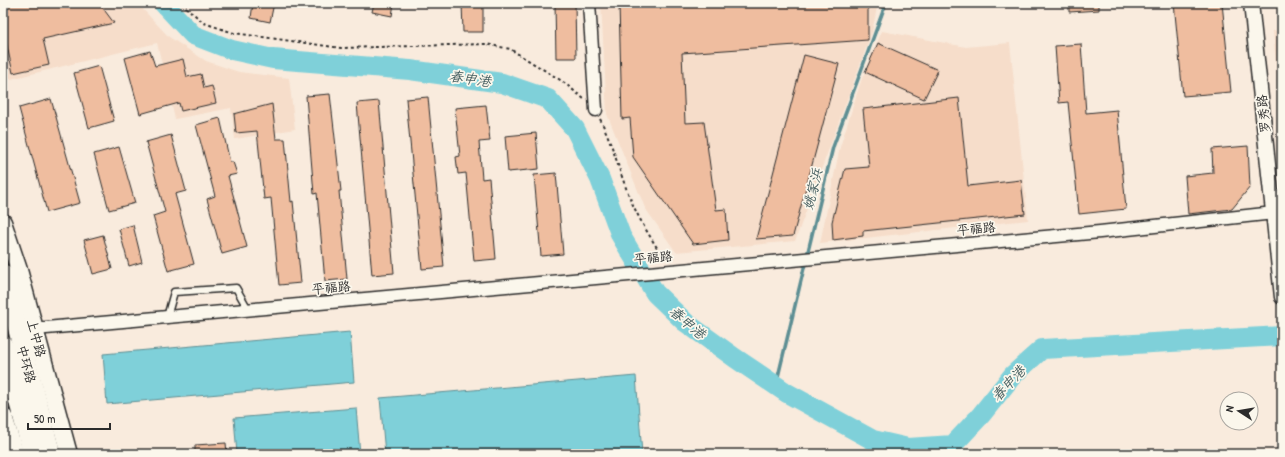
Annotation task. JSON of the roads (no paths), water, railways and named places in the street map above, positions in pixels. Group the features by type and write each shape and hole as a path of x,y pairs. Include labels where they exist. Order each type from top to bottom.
{"highway":[{"name":"中环路","path":"3,274 51,454"},
{"name":"中环路","path":"3,345 33,454"},
{"path":"3,418 14,454"}],"main road":[{"name":"上中路","path":"3,222 19,270 69,454"}],"street":[{"path":"590,3 596,110"},
{"name":"罗秀路","path":"1251,3 1282,297"},
{"name":"平福路","path":"35,329 667,270 1100,232 1274,213"}],"lane":[{"path":"167,317 174,292 236,288 248,309"}],"water":[{"path":"350,332 354,382 107,404 103,354"},
{"path":"636,376 642,454 385,454 380,398"},
{"path":"356,408 360,454 237,454 234,418"}],"waterway":[{"name":"春申港","path":"163,3 193,35 232,50 273,59 410,70 502,83 548,99 575,129 600,179 621,236 655,293 685,322 735,358 787,393 873,440 908,448 953,445 981,415 1013,375 1042,349 1282,336"},
{"name":"姚家浜","path":"776,385 833,147 886,3"}]}
